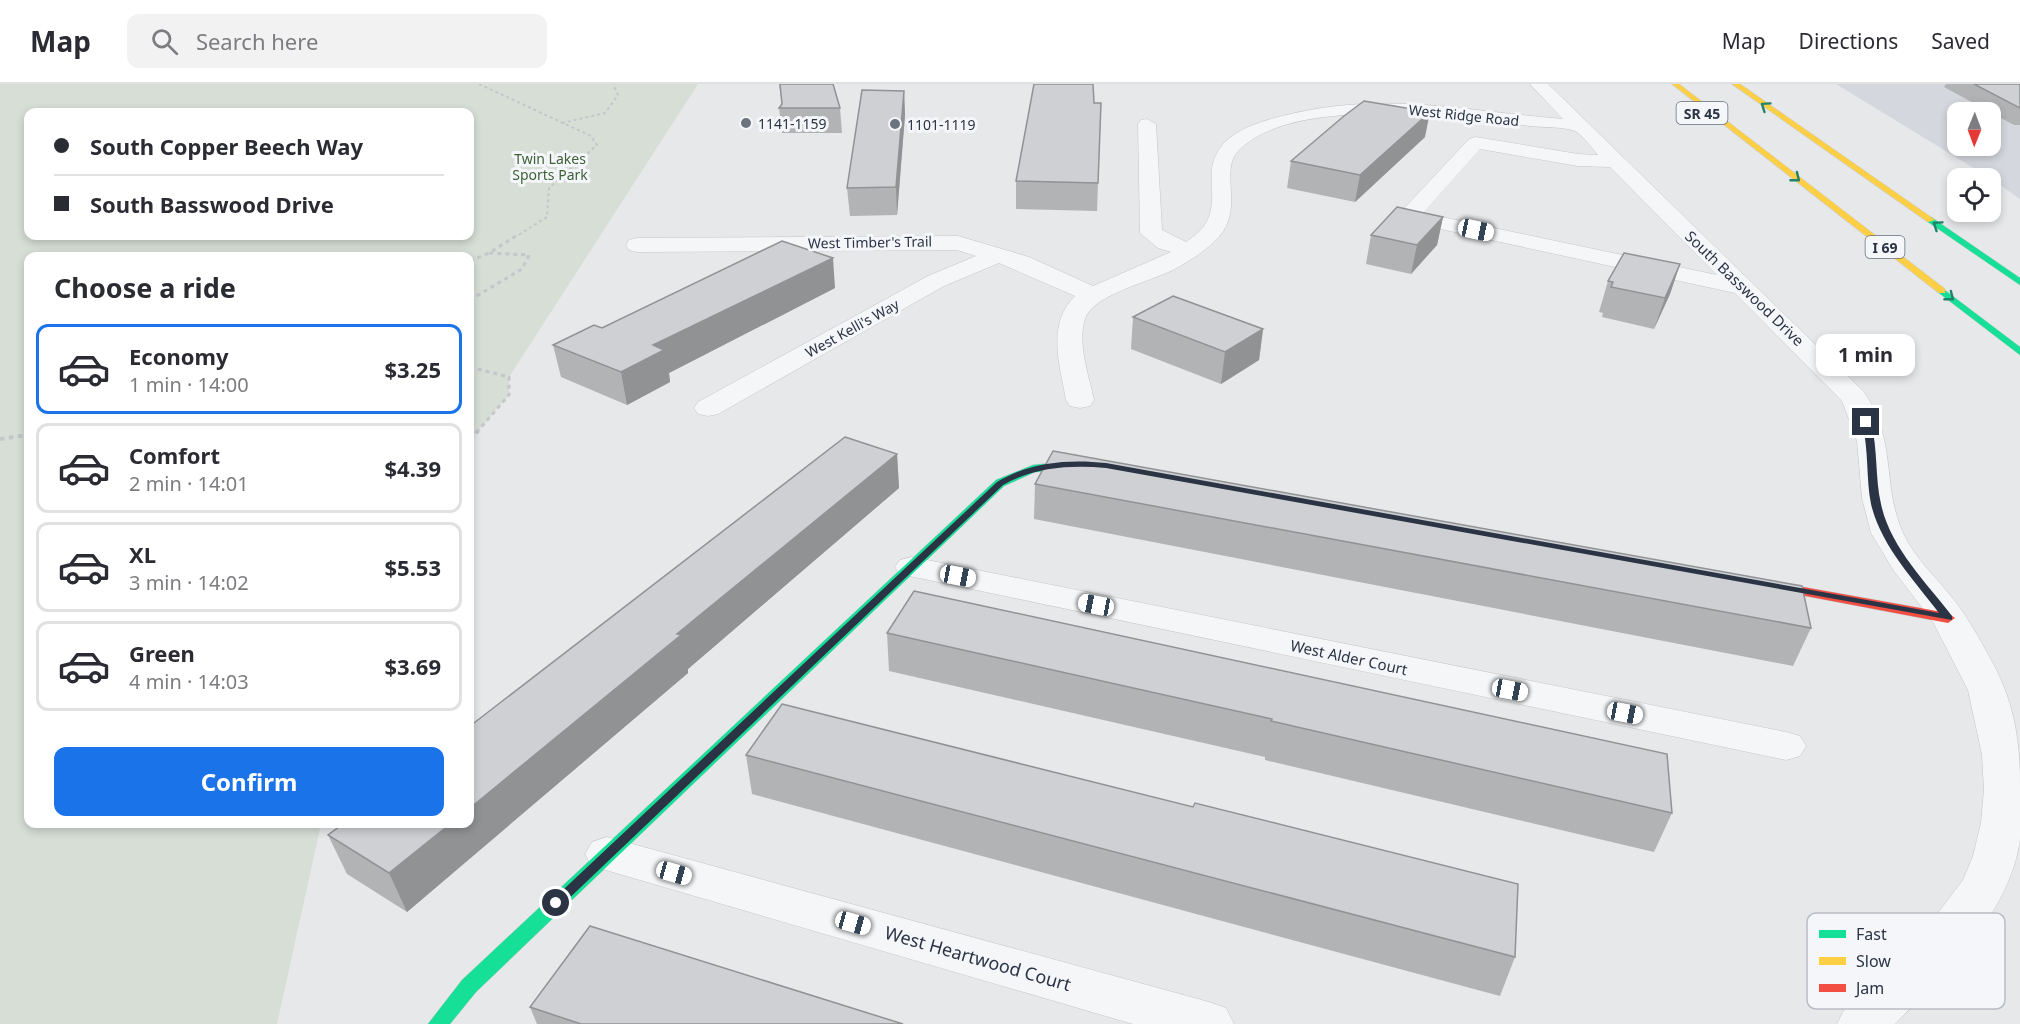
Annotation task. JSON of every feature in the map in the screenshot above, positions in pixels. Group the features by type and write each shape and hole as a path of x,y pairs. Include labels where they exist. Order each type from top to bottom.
{"main road":[{"path":"1735,84 2020,282"},
{"name":"SR 45","path":"1669,87 1750,142"},
{"name":"I 69","path":"1750,142 2020,352"},
{"path":"438,1024 469,986 1000,483 1015,475 1053,465 1078,463 1097,465"},
{"path":"1741,580 1948,618"}],"street":[{"name":"South Basswood Drive","path":"1538,84 1746,288 1854,398 1866,422 1872,447 1876,504 1893,545 1948,618 1974,663 1999,728 2004,768 2002,810 1993,860 1982,888 1966,913"},
{"name":"West Ridge Road","path":"1080,400 1071,322 1077,310 1092,295 1149,273 1189,251 1207,237 1221,218 1224,206 1219,169 1222,159 1241,139 1266,127 1321,113 1391,108 1437,110 1551,124 1579,125"},
{"path":"1147,124 1151,233 1166,243 1189,251"},
{"path":"1614,161 1578,160 1476,143 1408,216 1746,288"},
{"name":"West Timber's Trail","path":"637,245 958,243 1021,262 1092,295"},
{"name":"West Kelli's Way","path":"708,408 936,281 998,255"},
{"name":"West Alder Court","path":"912,567 1786,746"},
{"name":"West Heartwood Court","path":"608,854 1209,1024"},
{"name":"South Basswood Drive","path":"1862,1024 1876,1009"}],"path":[{"path":"474,259 489,253 547,217 549,188 597,145 591,136 479,84"},
{"path":"561,123 605,113 618,95 613,84"},
{"path":"474,298 522,269 530,255 489,253"},
{"path":"474,368 509,377 509,395 474,435"},
{"path":"0,439 24,435"}],"shaded area":[{"path":"1836,84 2020,84 2020,199 2001,186 2001,168 1974,168 1954,156 2001,156 2001,102 1947,102 1947,152"}],"green space":[{"name":"Twin Lakes Sports Park","path":"0,84 698,84 509,377 509,395 474,435 474,252 24,252 24,828 320,828 277,1024 0,1024"}],"building":[{"path":"780,84 833,84 840,108 779,108 782,104"},
{"path":"1034,84 1093,84 1094,103 1101,103 1098,183 1016,181"},
{"path":"1974,84 2020,84 2020,108"},
{"path":"862,90 904,91 896,187 847,188"},
{"path":"1364,101 1430,112 1360,175 1291,161 1344,116"},
{"path":"1397,207 1443,217 1417,245 1371,235"},
{"path":"782,241 833,258 653,345 664,350 621,372 553,345 594,325 602,328"},
{"path":"1624,253 1680,264 1665,298 1611,287 1613,282 1608,281"},
{"path":"1173,296 1263,329 1225,352 1133,317"},
{"path":"845,437 897,454 677,634 681,635 474,805 474,723"},
{"path":"1053,451 1802,586 1811,628 1035,484"},
{"path":"914,591 1667,754 1672,813 1271,721 1272,719 887,633"},
{"path":"782,704 1193,807 1195,803 1518,884 1515,957 746,755"},
{"path":"338,828 445,828 389,873 328,835"},
{"path":"590,926 903,1024 581,1024 530,1007"}],"traffic: fast":[{"path":"1931,220 2020,282"},
{"path":"1942,291 2020,352"},
{"path":"438,1024 469,986 1000,483 1033,469 1087,464"}],"traffic: slow":[{"path":"1675,84 1942,291"},
{"path":"1735,84 1931,220"}],"traffic: jam":[{"path":"1758,583 1948,618"}],"place":[{"name":"1141-1159","path":"746,123"},
{"name":"1101-1119","path":"895,124"}],"route":[{"path":"556,903 1000,483 1015,475 1053,465 1078,463 1106,466 1948,618 1893,545 1876,504 1872,447 1866,422"}]}
